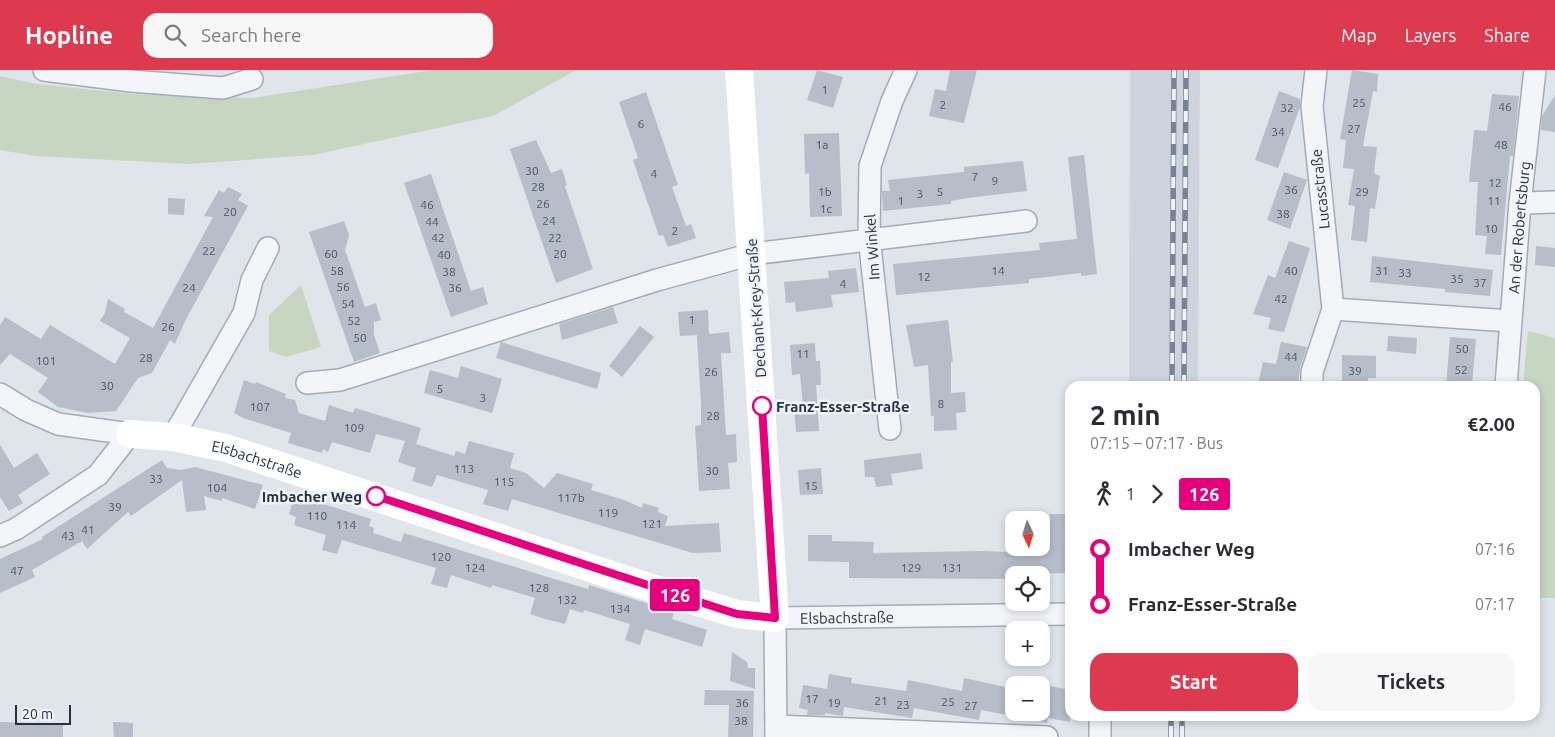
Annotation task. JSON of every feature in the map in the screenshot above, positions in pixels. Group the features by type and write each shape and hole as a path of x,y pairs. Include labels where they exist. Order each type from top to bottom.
{"street":[{"path":"44,70 131,81 223,88 252,78"},
{"name":"Dechant-Krey-Straße","path":"739,70 775,618 776,731 1047,737"},
{"name":"Im Winkel","path":"890,429 869,240 870,166 892,101 906,70"},
{"name":"Lucasstraße","path":"1312,381 1312,372 1332,309 1312,106 1316,70"},
{"name":"An der Robertsburg","path":"1506,381 1520,203 1534,70"},
{"path":"1520,203 1555,202"},
{"path":"307,383 340,380 657,280 752,254 1026,221"},
{"path":"173,436 244,313 252,280 268,248"},
{"path":"1332,309 1510,321"},
{"name":"Elsbachstraße","path":"0,394 26,410 58,424 130,434 173,436 226,448 737,614 775,618 1065,614"},
{"path":"0,536 16,529 98,475 130,434"},
{"path":"1100,721 1100,737"}],"shaded area":[{"path":"1130,70 1200,70 1198,381 1129,381"}],"green space":[{"path":"433,70 576,70 493,116 313,155 189,164 36,156 0,150 0,76 36,84 132,94 252,98"},
{"path":"301,285 321,347 286,357 269,351 269,315"},
{"path":"1528,331 1555,338 1555,598 1540,598 1540,381 1523,381"}],"building":[{"path":"817,70 843,77 833,108 807,100"},
{"path":"950,70 977,70 964,123 929,116 935,89 946,91"},
{"path":"1352,70 1378,74 1377,92 1373,91 1363,146 1377,147 1374,173 1380,176 1375,209 1370,208 1367,242 1351,240 1355,206 1348,205 1354,169 1343,168 1346,140 1340,139"},
{"path":"1279,91 1300,99 1300,107 1278,168 1255,160"},
{"path":"646,92 678,185 672,187 686,226 691,224 696,238 668,247 663,235 659,236 633,160 638,158 619,102"},
{"path":"1492,94 1519,96 1513,156 1510,156 1501,255 1485,254 1487,236 1475,235 1478,182 1469,182 1474,130 1487,131"},
{"path":"1555,95 1555,132 1541,130 1542,116"},
{"path":"839,133 842,216 810,217 809,173 805,174 804,134"},
{"path":"536,140 551,173 562,169 567,185 565,186 593,269 556,283 510,149"},
{"path":"1084,155 1097,274 1081,276 1081,273 1029,279 1029,283 896,295 893,264 1040,250 1039,243 1077,239 1068,157"},
{"path":"1023,161 1027,191 968,198 951,201 951,204 883,211 882,191 890,191 888,180 964,172 964,167"},
{"path":"1284,172 1307,180 1290,229 1267,220"},
{"path":"431,174 471,291 483,287 488,304 451,317 404,183"},
{"path":"228,187 242,194 238,200 248,206 185,321 175,344 170,340 152,373 138,378 116,411 88,413 58,407 38,392 48,378 10,354 0,365 0,325 5,317 41,339 50,325 115,364 130,338 100,321 105,313 108,299 125,309 124,312 153,328 213,217 204,216 219,190 224,193"},
{"path":"168,198 185,199 184,215 168,214"},
{"path":"344,221 349,235 345,250 365,307 376,303 381,320 374,322 374,335 380,353 354,362 309,232"},
{"path":"1289,241 1310,248 1284,332 1268,329 1271,318 1253,314 1268,275 1275,278"},
{"path":"1536,246 1555,248 1555,267 1535,265"},
{"path":"1372,256 1493,270 1490,296 1445,292 1445,289 1370,282"},
{"path":"856,268 859,292 831,295 833,307 796,312 795,302 786,303 784,282 829,278 828,271"},
{"path":"613,307 618,323 562,340 559,324"},
{"path":"708,310 709,334 729,332 731,353 721,353 726,435 736,434 737,462 728,463 730,489 699,491 695,426 701,425 697,335 680,336 678,312"},
{"path":"948,320 953,362 951,362 951,393 965,392 966,412 956,413 957,430 934,431 934,416 931,416 928,365 914,367 906,325"},
{"path":"640,326 654,337 622,377 609,366"},
{"path":"1388,336 1417,338 1416,354 1387,351"},
{"path":"1450,337 1476,339 1472,381 1446,381"},
{"path":"501,342 601,373 597,389 496,358"},
{"path":"1281,342 1307,347 1300,368 1299,381 1259,381 1263,362 1276,364"},
{"path":"815,343 816,361 820,361 821,385 816,385 819,431 796,432 794,407 803,406 800,374 792,375 790,345"},
{"path":"1342,355 1376,356 1376,378 1368,378 1368,381 1342,381"},
{"path":"461,366 502,379 492,413 424,393 430,370 458,378"},
{"path":"244,380 255,384 256,382 286,394 285,398 295,400 299,413 325,421 329,405 353,413 355,408 421,428 416,444 454,456 456,451 465,454 469,441 514,453 510,468 526,473 544,488 557,473 593,484 591,490 624,500 642,508 643,503 659,508 658,512 668,516 665,526 719,523 721,552 693,553 512,499 508,511 483,504 488,490 437,475 432,487 412,481 416,468 398,462 405,441 376,434 370,453 332,442 328,452 323,449 322,453 288,443 291,433 243,418 234,413"},
{"path":"0,445 14,468 37,453 50,474 18,495 23,503 9,511 0,497"},
{"path":"921,453 923,469 891,474 893,485 876,487 874,477 865,477 864,460"},
{"path":"162,460 167,468 181,470 195,467 263,485 255,509 222,498 222,501 204,496 206,510 186,512 182,480 131,516 128,512 87,549 82,541 32,570 35,577 0,593 0,559 43,539 42,537"},
{"path":"821,468 823,494 800,495 798,470"},
{"path":"295,495 371,519 369,526 374,528 373,533 401,542 404,533 564,582 588,589 589,585 674,612 672,619 707,630 702,647 645,629 640,645 625,640 630,624 584,610 583,613 570,609 565,624 545,619 530,614 535,598 492,585 491,588 451,575 447,588 431,584 436,568 342,540 337,554 322,550 326,535 294,525 296,517 289,514"},
{"path":"1050,514 1065,514 1065,573 1050,573 1050,566 1005,566 1005,579 849,578 849,562 808,561 808,535 832,535 832,541 874,542 873,553 1005,552 1005,556 1050,556"},
{"path":"732,652 747,662 748,668 755,668 755,689 730,681"},
{"path":"829,674 852,678 851,683 906,691 908,680 962,691 964,678 1005,687 1005,715 981,710 979,720 914,708 912,718 844,707 843,716 825,713 825,715 807,715 808,710 799,708 803,685 827,689"},
{"path":"1050,686 1065,689 1065,721 1070,722 1050,718"},
{"path":"705,690 754,691 753,737 728,737 729,705 704,705"},
{"path":"0,722 63,724 63,737 0,737"},
{"path":"113,722 133,723 133,737 114,737"}],"railway":[{"path":"1172,381 1174,70"},
{"path":"1184,381 1186,70"},
{"path":"1171,721 1171,737"},
{"path":"1182,721 1182,737"}],"bus line":[{"name":"126","path":"376,496 642,585 737,614 775,618 762,406"}],"place":[{"name":"Franz-Esser-Straße","path":"762,406"},
{"name":"Imbacher Weg","path":"376,496"}]}
